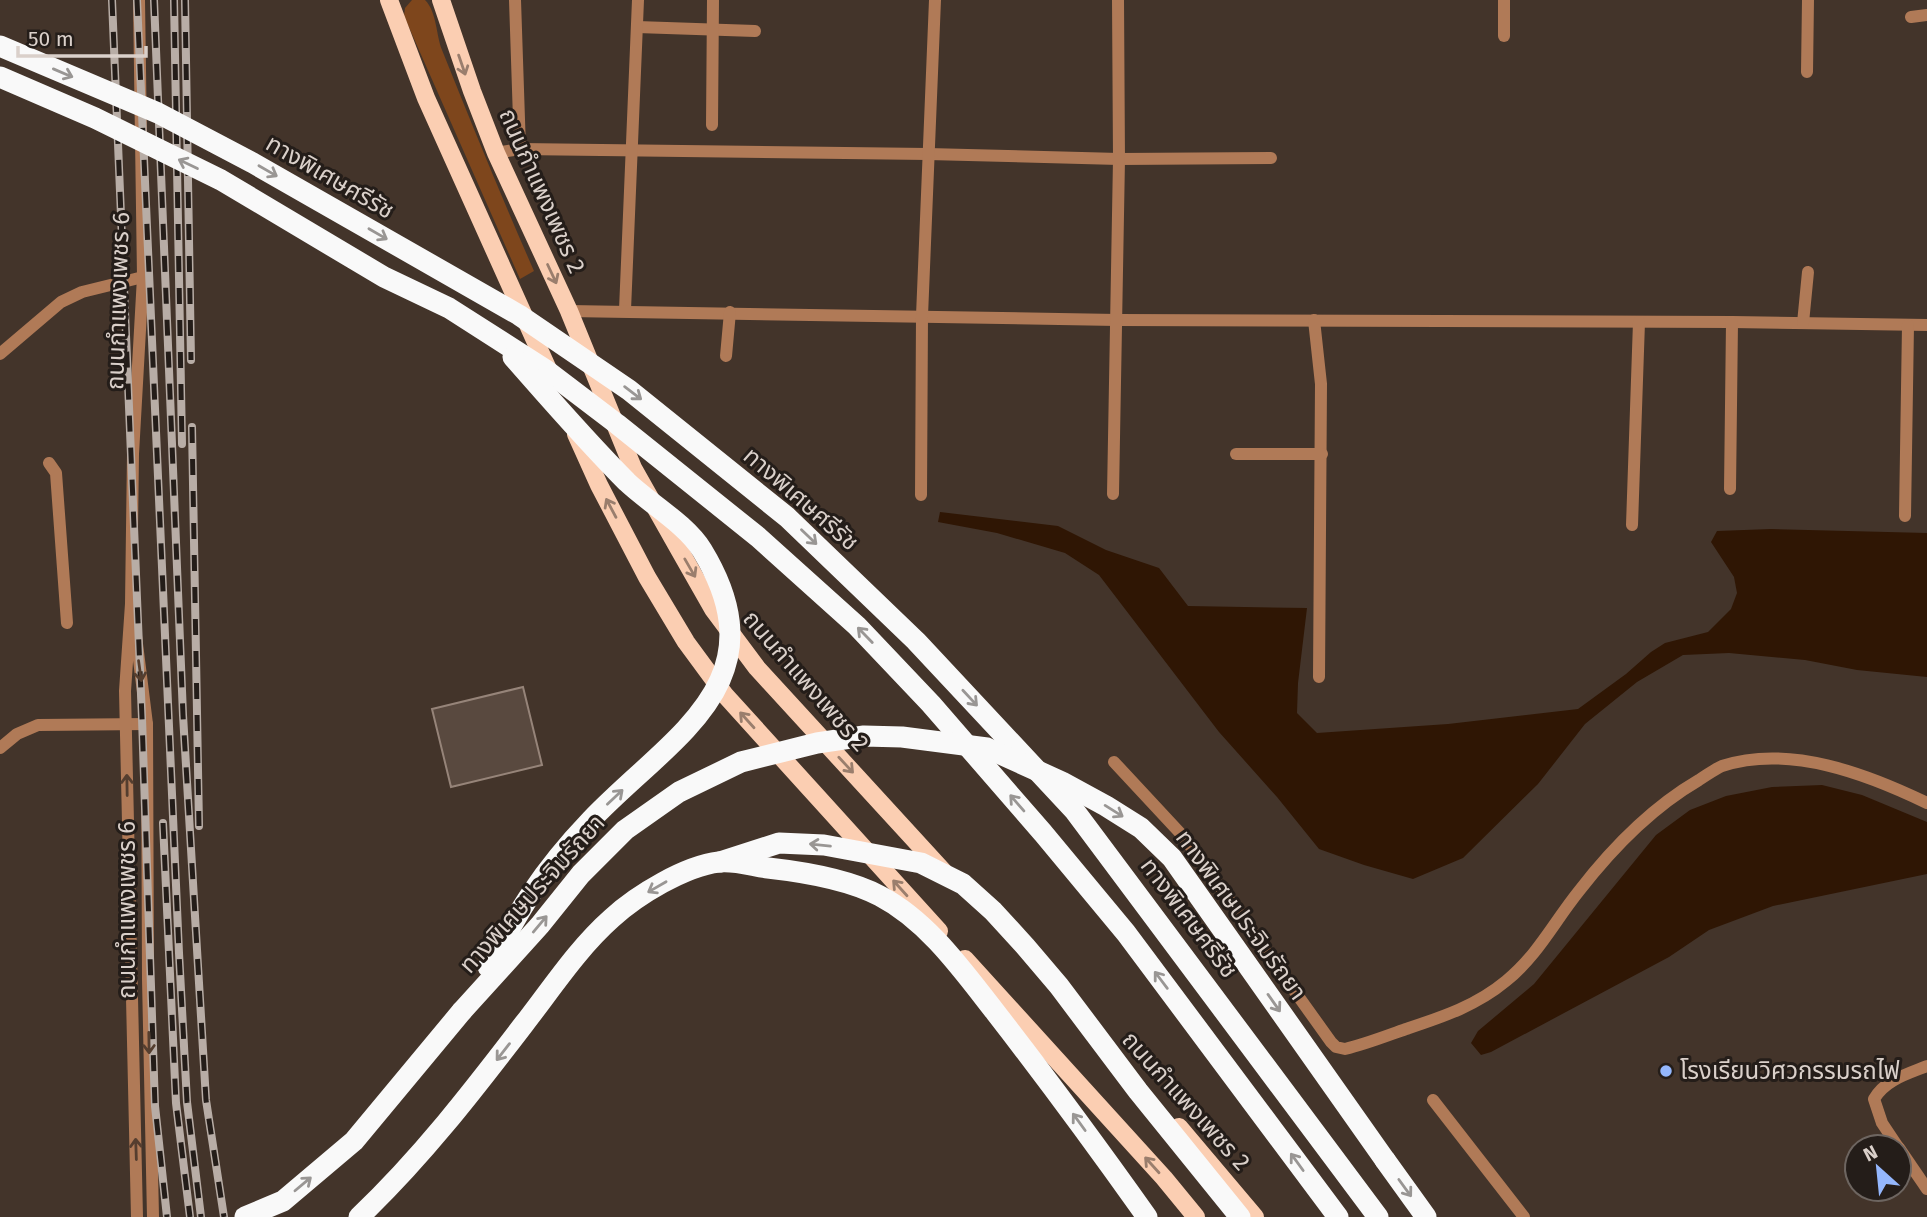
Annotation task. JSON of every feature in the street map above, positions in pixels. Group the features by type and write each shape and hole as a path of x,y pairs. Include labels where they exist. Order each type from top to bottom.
{"highway":[{"name":"ทางพิเศษศรีรัช","path":"0,46 158,113 253,163 519,315 629,390 787,517 916,641 1074,810 1378,1217"},
{"path":"0,77 94,118 221,180 384,277 449,308 530,358 758,537 857,626 948,724 1043,833 1126,933 1338,1217"},
{"path":"462,1011 530,895 560,854 593,818 700,716 716,690 729,651 730,633 724,595 701,547 629,484 499,341"},
{"name":"ทางพิเศษประจิมรัถยา","path":"244,1217 283,1201 354,1141 581,874 625,830 679,792 741,762 817,743 864,736 902,737 986,748 1062,782 1141,828 1172,858 1426,1217"},
{"path":"359,1217 387,1191 449,1122 579,954 613,917 654,888 684,872 779,843 824,845 921,863 963,884 993,911 1034,956 1240,1217"},
{"path":"720,862 814,873 879,895 909,915 954,962 1042,1072 1147,1217"}],"main road":[{"path":"389,0 426,99 599,485 686,642 725,695 1155,1168 1196,1217"},
{"name":"ถนนกำแพงเพชร 2","path":"441,0 496,153 569,311 633,468 713,608 757,668 1205,1155 1255,1217"}],"street":[{"name":"ถนนกำแพงเพชร 6","path":"137,1217 125,691 131,604 133,454 143,277 139,0"},
{"path":"515,0 520,149"},
{"path":"625,310 638,0"},
{"path":"712,125 713,0"},
{"path":"921,495 922,316 935,0"},
{"path":"1113,494 1119,159 1118,0"},
{"path":"1504,0 1504,36"},
{"path":"1807,72 1808,0"},
{"path":"1911,17 1927,15"},
{"path":"637,27 755,31"},
{"path":"496,153 520,149 928,153 1119,159 1271,158"},
{"path":"1803,323 1808,272"},
{"path":"0,354 61,302 82,292 143,277"},
{"path":"569,311 1117,320 1927,325"},
{"path":"726,356 730,312"},
{"path":"1314,320 1321,384 1320,677"},
{"path":"1632,525 1639,322"},
{"path":"1730,489 1732,322"},
{"path":"1905,516 1908,325"},
{"path":"1236,454 1322,454"},
{"path":"49,463 56,473 67,623"},
{"name":"ถนนกำแพงเพชร 6","path":"131,604 148,724 148,979 153,1217"},
{"path":"0,748 17,734 38,725 148,724"},
{"path":"1114,762 1181,834 1331,1042 1336,1047 1345,1049 1461,1010 1497,988 1536,953 1577,893 1609,854 1638,825 1672,796 1722,766 1771,758 1823,763 1869,778 1927,803"},
{"path":"1888,1133 1882,1124 1874,1099 1880,1089 1892,1081 1927,1066"},
{"path":"1433,1100 1524,1217"},
{"path":"1913,1169 1927,1189"}],"shaded area":[{"path":"412,0 425,0 432,11 442,50 534,271 520,279 404,16 405,8"},
{"path":"940,512 1058,526 1106,550 1159,568 1188,606 1307,608 1297,713 1317,733 1448,724 1578,709 1651,652 1665,643 1708,632 1731,609 1737,593 1734,577 1711,542 1717,531 1771,529 1927,533 1927,677 1857,670 1805,660 1729,653 1683,655 1637,682 1585,724 1538,784 1463,858 1413,879 1319,849 1219,732 1099,575 1065,553 997,533 938,522"},
{"path":"1822,785 1862,795 1927,822 1927,874 1773,906 1709,930 1669,957 1491,1052 1481,1055 1471,1043 1478,1031 1534,984 1656,835 1690,810 1726,796 1772,787"}],"building":[{"path":"523,687 542,765 451,787 432,709"}],"railway":[{"path":"112,0 155,1106 167,1217"},
{"path":"137,0 179,953 187,1102 201,1217"},
{"path":"154,0 183,715 206,1100 224,1217"},
{"path":"174,0 182,444"},
{"path":"185,0 191,360"},
{"path":"192,427 199,826"},
{"path":"163,823 176,1103 190,1217"}],"place":[{"name":"โรงเรียนวิศวกรรมรถไฟ","path":"1666,1071"}]}
